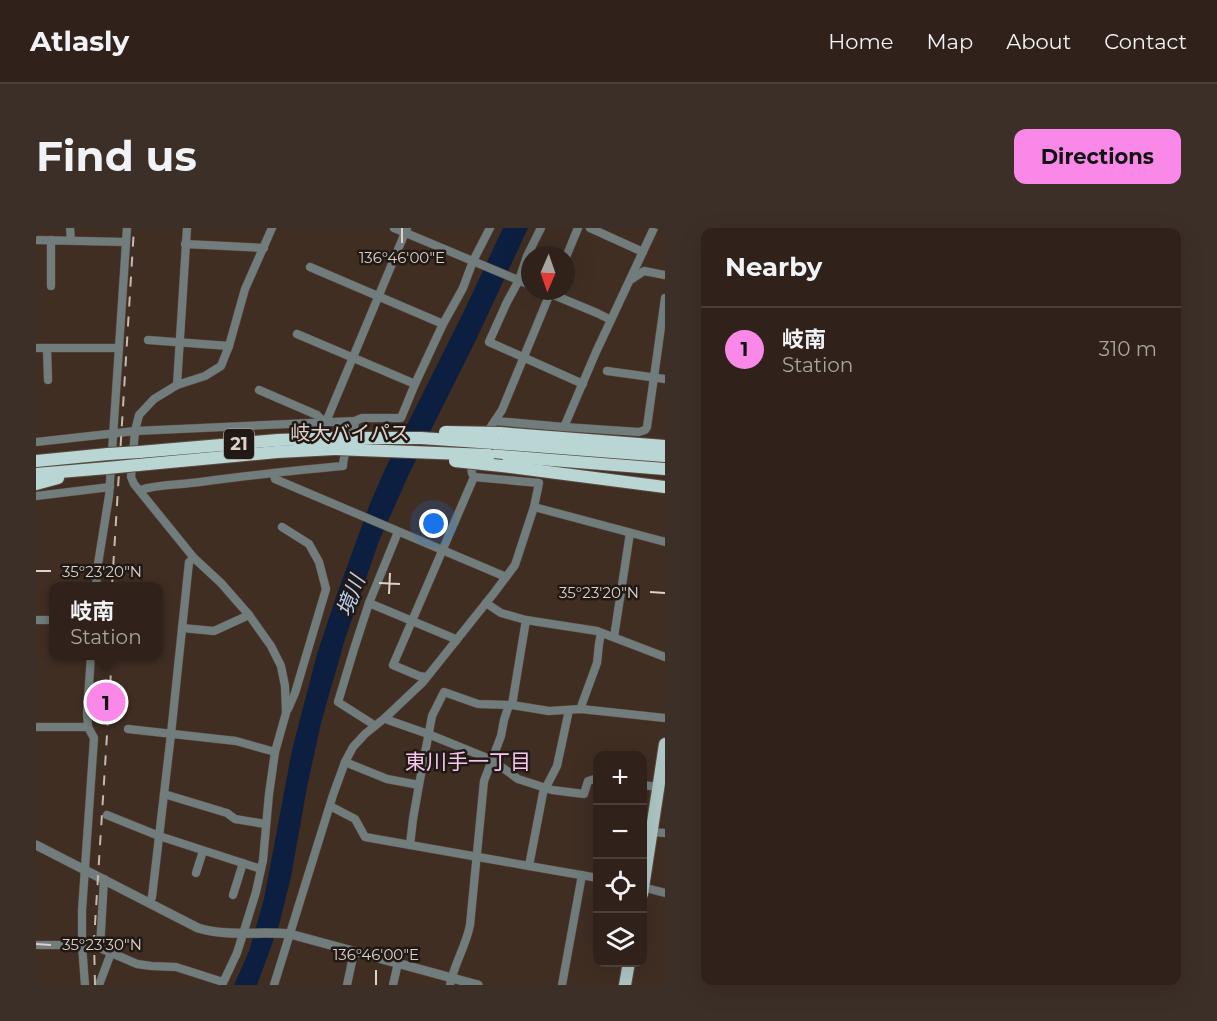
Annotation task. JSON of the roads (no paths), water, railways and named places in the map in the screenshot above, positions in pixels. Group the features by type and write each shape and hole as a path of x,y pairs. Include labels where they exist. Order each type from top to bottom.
{"highway":[{"name":"岐大バイパス","path":"36,474 277,452 336,443 421,438 438,432 496,433"},
{"name":"21","path":"496,433 663,459"},
{"name":"岐大バイパス","path":"36,461 278,441 336,443 416,452 663,459"},
{"name":"21","path":"416,452 429,459 665,487"},
{"name":"21","path":"36,453 74,457"},
{"name":"21","path":"36,484 76,471"}],"main road":[{"path":"647,875 659,832 659,787 665,744"},
{"path":"625,985 628,967"}],"street":[{"path":"70,228 71,240"},
{"path":"96,582 110,487 127,228"},
{"path":"177,386 187,228"},
{"path":"272,228 244,289 229,346 221,366 205,376 177,386 154,399 139,415 135,430 131,477 134,484 194,558 222,583 271,646 281,666 285,686 286,713"},
{"path":"394,228 406,230 521,281"},
{"path":"36,442 135,430 242,427 355,421 362,418 400,418 443,324 476,262 490,228"},
{"path":"542,228 489,342 583,384"},
{"path":"571,246 578,228"},
{"path":"590,228 644,252"},
{"path":"564,427 654,228"},
{"path":"324,422 406,230"},
{"path":"36,240 126,242"},
{"path":"51,240 51,286"},
{"path":"185,244 264,248"},
{"path":"310,267 443,324"},
{"path":"631,280 644,271 665,275"},
{"path":"474,477 471,469 488,429 496,433 564,427 639,432 645,430 665,298"},
{"path":"496,433 502,410 546,300"},
{"path":"567,300 611,320"},
{"path":"297,334 415,384"},
{"path":"148,340 229,346"},
{"path":"36,348 119,348"},
{"path":"47,348 48,380"},
{"path":"606,371 665,379"},
{"path":"259,390 317,415 324,422"},
{"path":"140,490 150,487 343,466 343,458 354,430 355,421"},
{"path":"274,473 275,480 506,578"},
{"path":"274,985 285,934 345,762 353,747 423,682 514,565 534,507 538,483 474,477"},
{"path":"426,677 393,665 474,477"},
{"path":"36,496 110,487"},
{"path":"534,507 665,542"},
{"path":"104,879 100,948 137,964 176,967 223,984 246,934 261,869 275,752 326,590 320,562 309,544 282,527"},
{"path":"374,726 339,702 369,603 396,531"},
{"path":"614,637 630,533"},
{"path":"149,903 152,897 189,562 194,558"},
{"path":"369,603 456,641"},
{"path":"486,603 501,613 526,620 601,633 665,657"},
{"path":"182,628 214,631 249,615"},
{"path":"451,981 470,925 484,781 511,705 526,620"},
{"path":"581,710 597,663 601,633"},
{"path":"85,985 82,911 94,738 87,727 91,660"},
{"path":"410,845 412,819 428,734 432,717 444,692 478,704 665,718"},
{"path":"529,866 543,793 557,766 570,710"},
{"path":"386,717 388,720 492,760 518,779 546,788 584,794 588,781 593,779"},
{"path":"36,727 87,727"},
{"path":"128,729 236,741 275,752"},
{"path":"345,762 387,779 419,785"},
{"path":"647,786 659,787"},
{"path":"164,794 227,813 235,819 266,824"},
{"path":"330,806 355,819 365,837 593,877"},
{"path":"107,815 159,836 261,869"},
{"path":"36,844 198,928 212,932 285,934 398,963 451,981 478,985"},
{"path":"196,873 203,851"},
{"path":"233,895 243,863"},
{"path":"562,985 582,875"},
{"path":"647,890 665,893"},
{"path":"36,945 82,945"},
{"path":"347,985 354,952"},
{"path":"99,985 111,953"},
{"path":"393,985 398,963"}],"water":[{"name":"境川","path":"503,228 528,228 379,541 345,639 321,723 291,877 279,925 257,985 234,985 249,951 264,899 292,750 317,654 336,597 369,506 386,467"}],"railway":[{"path":"112,582 134,228"},
{"path":"95,985 94,940 112,660"}],"place":[{"name":"岐南","path":"106,702"}],"district":[{"name":"東川手一丁目","path":"468,762"}]}
